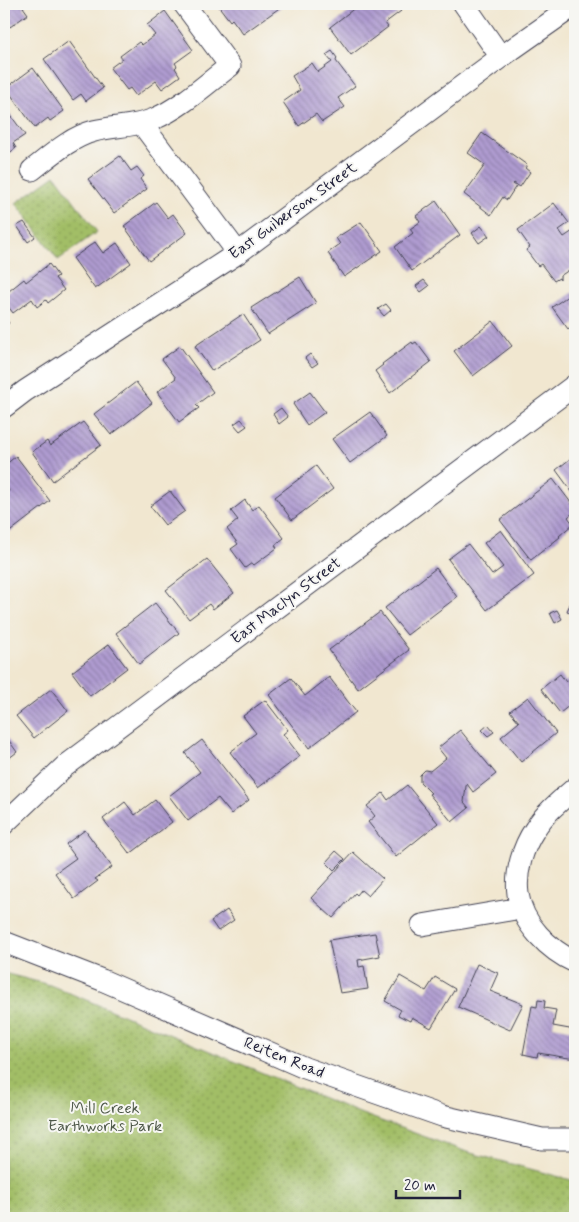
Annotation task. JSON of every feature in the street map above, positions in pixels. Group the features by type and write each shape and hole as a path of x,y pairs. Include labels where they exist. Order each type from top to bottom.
{"street":[{"path":"32,170 72,141 92,131 142,124 169,111 230,66 184,4"},
{"path":"464,4 501,57"},
{"name":"East Guiberson Street","path":"4,407 25,391 238,253 501,57 575,5"},
{"path":"142,124 238,253"},
{"name":"East Maclyn Street","path":"4,824 64,767 575,385"},
{"path":"575,788 550,810 535,828 526,845 518,876 518,894 522,908 530,923 544,940 575,962"},
{"path":"422,925 522,908"},
{"name":"Reiten Road","path":"4,942 102,980 305,1068 442,1116 542,1139 575,1140"}],"green space":[{"path":"55,175 97,232 58,260 16,203"},
{"name":"Mill Creek Earthworks Park","path":"4,973 50,985 362,1114 467,1152 575,1181 575,1218 4,1218"}],"building":[{"path":"4,4 27,4 23,7 28,14 10,27 4,19"},
{"path":"217,4 285,4 243,34 232,19 230,21"},
{"path":"353,4 395,4 401,11 385,23 388,27 351,55 330,27 356,7"},
{"path":"165,11 193,50 175,63 177,66 175,68 180,76 162,89 156,81 136,96 130,88 127,90 110,68 122,59 120,56 139,42 142,45 155,35 147,25"},
{"path":"69,41 103,88 86,101 81,94 73,100 44,59"},
{"path":"332,51 337,58 336,61 355,86 338,98 345,107 322,122 316,114 299,126 283,102 300,90 292,76 312,63 318,72 332,62 326,55"},
{"path":"33,68 64,111 50,121 48,118 35,128 6,88"},
{"path":"4,106 25,135 13,143 16,148 4,157"},
{"path":"482,133 527,165 525,168 530,172 520,187 513,184 516,186 507,200 503,197 491,215 464,194 485,165 468,153"},
{"path":"120,156 131,171 137,167 144,176 140,179 147,189 114,213 88,179"},
{"path":"436,201 460,235 412,271 395,247 413,233 410,229 420,222 416,216"},
{"path":"156,202 168,218 173,214 187,233 149,261 124,226"},
{"path":"554,203 569,223 559,230 564,237 573,231 575,234 575,266 560,276 560,280 559,278 554,281 541,264 538,266 526,250 530,247 518,230"},
{"path":"24,222 35,237 28,242 17,226"},
{"path":"361,222 382,251 344,277 328,253 340,244 336,238"},
{"path":"481,226 489,236 479,243 472,233"},
{"path":"95,242 103,253 117,243 131,263 95,289 73,258"},
{"path":"49,264 58,276 55,278 64,290 48,303 46,300 37,307 32,299 13,313 4,301 4,295 24,279 26,282"},
{"path":"300,277 316,303 268,334 251,308"},
{"path":"424,280 429,286 421,292 416,286"},
{"path":"575,291 575,324 568,329 552,307"},
{"path":"386,304 391,310 384,316 378,309"},
{"path":"243,314 260,340 212,371 195,346"},
{"path":"4,317 9,323 4,327"},
{"path":"493,321 512,346 473,376 454,351"},
{"path":"412,342 413,344 416,342 431,362 390,393 375,371"},
{"path":"180,346 213,392 196,405 199,408 179,422 157,392 176,378 162,359"},
{"path":"310,354 318,363 312,367 305,358"},
{"path":"136,382 152,403 111,435 94,414"},
{"path":"310,392 325,412 307,425 293,404"},
{"path":"281,408 288,417 279,424 273,414"},
{"path":"370,412 387,436 350,463 332,439"},
{"path":"241,419 247,426 240,431 234,424"},
{"path":"83,422 101,445 53,481 32,452 47,441 50,446"},
{"path":"575,455 575,496 556,470"},
{"path":"16,456 50,501 7,534 4,530 4,496 9,491 4,484 4,466"},
{"path":"316,466 333,489 292,520 275,497"},
{"path":"553,479 575,508 575,511 568,517 573,524 531,560 500,520"},
{"path":"170,491 185,511 165,525 150,506"},
{"path":"245,500 252,510 259,505 284,538 275,545 277,548 254,565 252,563 245,568 231,549 238,544 227,529 238,520 231,511"},
{"path":"501,530 534,575 487,610 448,559 468,544 492,575 503,567 484,543"},
{"path":"207,559 234,593 213,609 209,604 189,619 166,590"},
{"path":"436,568 457,597 407,635 385,608"},
{"path":"155,603 179,633 139,664 116,633"},
{"path":"570,604 575,606 572,613 567,611"},
{"path":"557,610 562,619 555,623 550,613"},
{"path":"380,612 409,650 358,689 329,650"},
{"path":"109,644 127,668 90,696 72,672"},
{"path":"560,674 566,682 575,674 575,701 560,713 541,689"},
{"path":"329,677 356,712 309,748 269,695 291,678 305,696"},
{"path":"51,689 68,711 34,738 16,716"},
{"path":"528,697 556,733 521,762 501,737 519,722 510,711"},
{"path":"265,700 288,730 283,734 300,756 258,788 230,752 256,733 243,716"},
{"path":"488,725 494,732 488,736 482,730"},
{"path":"460,730 496,774 473,792 467,784 464,802 469,808 452,822 429,794 431,793 420,782 420,775 425,770 430,771 446,758 438,748"},
{"path":"4,734 17,752 4,762"},
{"path":"202,740 249,800 231,814 218,798 188,821 169,796 200,772 185,753"},
{"path":"407,785 438,823 396,857 368,822 375,816 367,806 383,793 388,800"},
{"path":"155,800 172,822 130,854 103,819 125,802 135,815"},
{"path":"85,830 112,867 95,879 98,881 74,899 55,873 76,858 66,844"},
{"path":"336,851 345,859 334,870 326,862"},
{"path":"353,852 383,879 368,896 361,890 357,895 355,893 333,918 311,898"},
{"path":"227,910 234,920 218,931 211,921"},
{"path":"375,933 380,956 358,960 359,967 364,966 368,989 340,993 329,940"},
{"path":"477,964 498,973 490,991 523,1004 510,1030 458,1007"},
{"path":"400,976 426,991 435,977 455,989 431,1028 412,1017 410,1021 398,1015 401,1010 385,1001"},
{"path":"538,1000 545,1001 544,1008 556,1010 553,1026 575,1030 575,1059 538,1053 537,1057 523,1054 532,1006 537,1007"}]}
